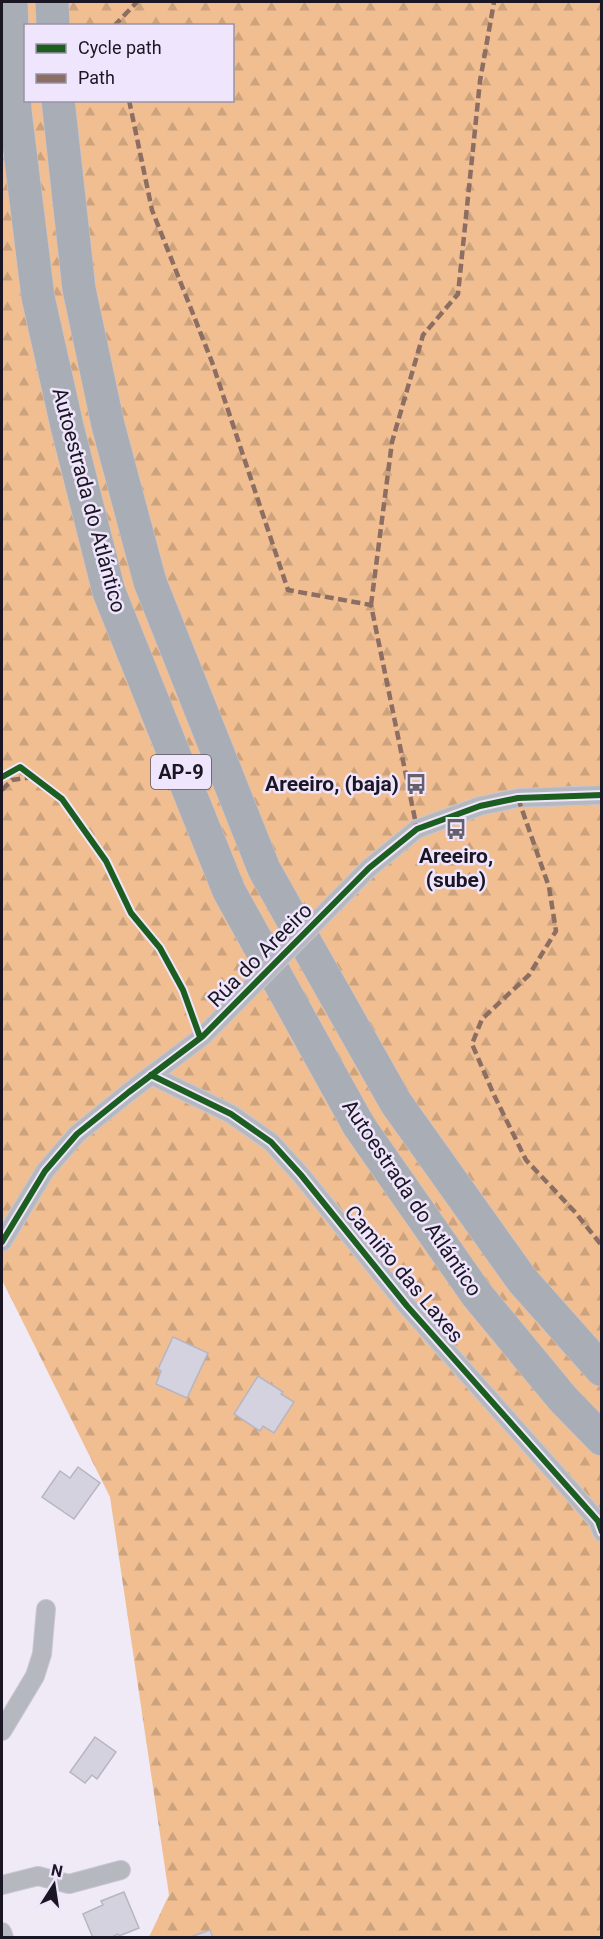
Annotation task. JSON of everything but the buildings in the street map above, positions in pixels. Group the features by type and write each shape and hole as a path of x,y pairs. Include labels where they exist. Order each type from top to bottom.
{"highway":[{"name":"Autoestrada do Atlántico","path":"10,2 15,111 38,297 67,426 109,592 229,891 358,1126 477,1295 563,1399 602,1439"},
{"path":"52,2 53,24"},
{"name":"Autoestrada do Atlántico","path":"58,102 79,289 111,437 150,582 264,869 396,1104 522,1280 602,1370"}],"street":[{"name":"Rúa do Areeiro","path":"2,1242 45,1171 77,1134 203,1036 369,868 417,829 480,806 518,798 602,795"},
{"name":"Camiño das Laxes","path":"151,1075 231,1114 271,1142 407,1306 598,1521 602,1532"},
{"path":"2,1731 35,1676 42,1654 46,1609"},
{"path":"2,1885 38,1876 69,1884 122,1870"},
{"path":"2,1932 4,1938"}],"green space":[{"path":"2,2 601,2 601,1937 149,1937 169,1895 110,1497 2,1280"}],"marked path":[{"path":"116,24 137,2"},
{"path":"371,605 392,442 423,335 458,294 480,81 494,2"},
{"path":"129,102 152,210 212,362 288,590 371,605 417,829"},
{"path":"2,790 12,780 33,777"},
{"path":"518,798 549,887 556,931 529,975 482,1019 472,1044 526,1160 575,1212 602,1246"}],"cycle path":[{"path":"2,777 20,767 62,799 106,861 131,913 160,948 183,990 200,1037"},
{"path":"2,1242 45,1171 77,1134 203,1036 369,868 417,829 480,806 518,798 602,795"},
{"path":"151,1075 231,1114 271,1142 301,1175 407,1306 598,1521 602,1532"}],"place":[{"name":"Areeiro, (baja)","path":"416,784"},
{"name":"Areeiro, (sube)","path":"456,829"}]}
